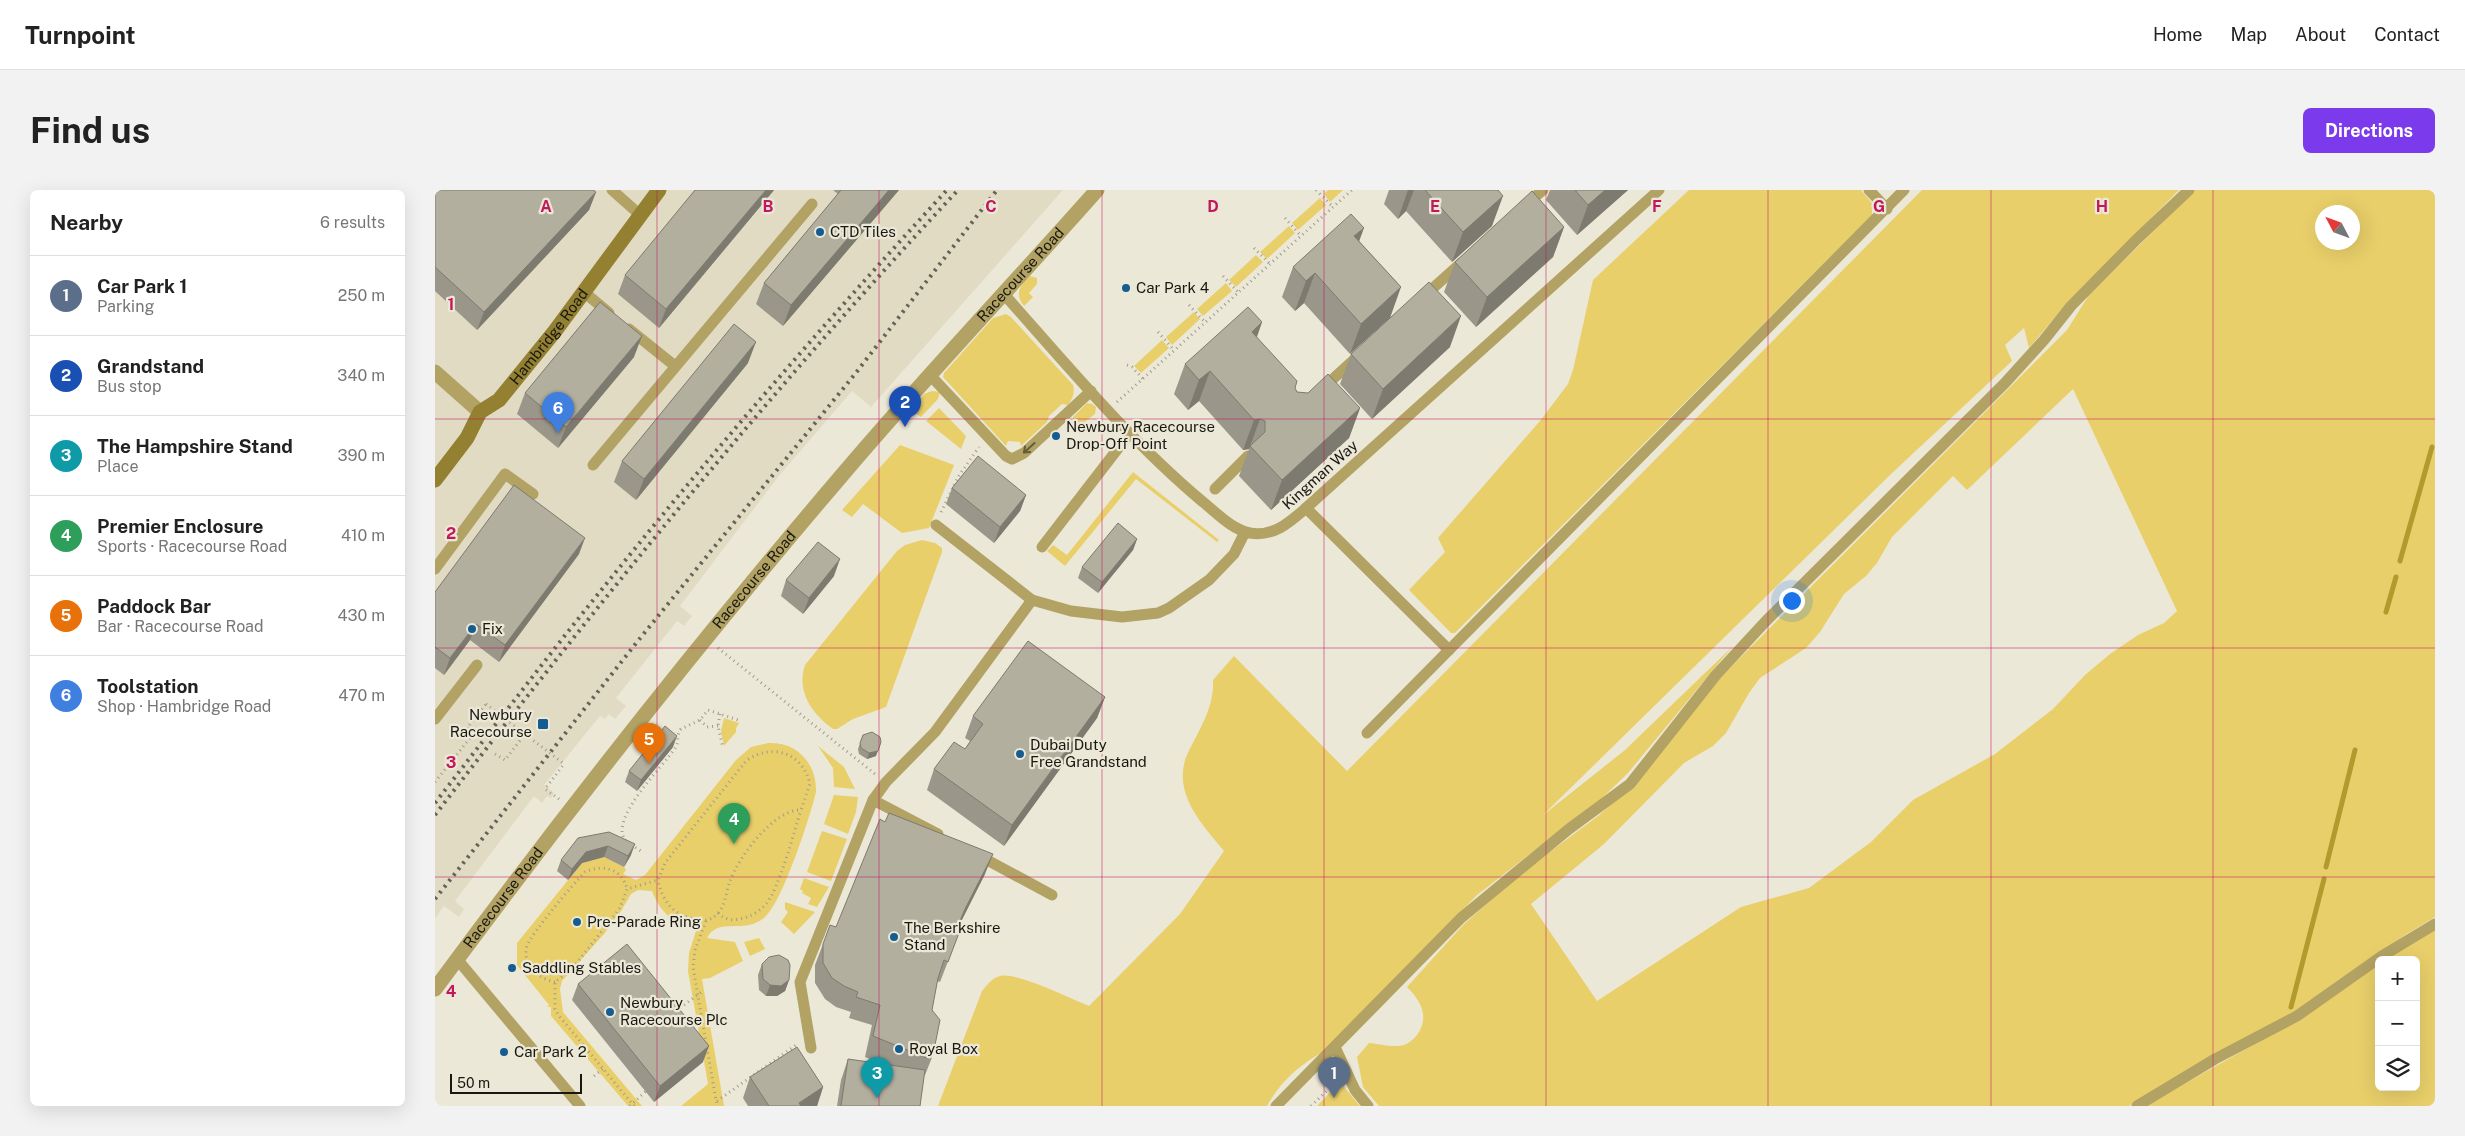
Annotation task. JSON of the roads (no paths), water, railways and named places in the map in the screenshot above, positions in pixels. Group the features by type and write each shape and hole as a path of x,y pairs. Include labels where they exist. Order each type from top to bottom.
{"main road":[{"name":"Hambridge Road","path":"435,480 467,438 480,412 499,400 555,331 639,214 659,190"}],"street":[{"name":"Racecourse Road","path":"435,989 667,688 843,473 1097,190"},
{"path":"435,372 480,412"}],"lane":[{"path":"612,190 639,214"},
{"path":"1518,211 1543,190"},
{"name":"Kingman Way","path":"1245,532 1262,533 1283,527 1307,508 1659,190"},
{"path":"1869,190 1887,209"},
{"path":"1367,733 1905,190"},
{"path":"1276,1106 1461,918 1630,784 1717,675 1766,621 2005,383 2045,340 2071,306 2137,238 2189,190"},
{"path":"593,465 812,204"},
{"path":"1411,308 1467,258"},
{"path":"583,292 675,366"},
{"path":"936,525 1032,600 1071,611 1122,617 1158,613 1169,608 1209,580 1233,554 1245,532 1229,524 1210,497 1151,456 1003,293"},
{"path":"1315,395 1368,347"},
{"path":"930,375 1006,456 1016,458 1091,391"},
{"path":"1041,547 1130,433"},
{"path":"1210,497 1249,456"},
{"path":"435,569 505,474 533,494"},
{"path":"1307,508 1449,650"},
{"path":"810,1042 800,982 873,800 886,782 935,732 1032,600"},
{"path":"435,719 477,665"},
{"path":"873,800 950,840"},
{"path":"967,850 1052,895"},
{"path":"2137,1106 2215,1059 2297,1016 2382,956 2435,924"},
{"path":"457,959 580,1106"},
{"path":"1335,1047 1355,1090 1368,1106"}],"waterway":[{"path":"2400,561 2432,447"},
{"path":"2386,612 2396,577"},
{"path":"2326,867 2355,750"},
{"path":"2291,1007 2324,879"}],"railway":[{"path":"435,803 561,641 686,486 815,336 947,190"},
{"path":"435,815 560,654 689,496 821,341 958,190"},
{"path":"435,899 637,642 855,374 997,190"}],"place":[{"name":"CTD Tiles","path":"820,232"},
{"name":"Car Park 4","path":"1126,288"},
{"name":"Grandstand","path":"905,427"},
{"name":"Toolstation","path":"558,433"},
{"name":"Newbury Racecourse Drop-Off Point","path":"1056,436"},
{"name":"Fix","path":"472,629"},
{"name":"Newbury Racecourse","path":"543,724"},
{"name":"Dubai Duty Free Grandstand","path":"1020,754"},
{"name":"Paddock Bar","path":"649,764"},
{"name":"Premier Enclosure","path":"734,844"},
{"name":"Pre-Parade Ring","path":"577,922"},
{"name":"The Berkshire Stand","path":"894,937"},
{"name":"Saddling Stables","path":"512,968"},
{"name":"Newbury Racecourse Plc","path":"610,1012"},
{"name":"Royal Box","path":"899,1049"},
{"name":"Car Park 2","path":"504,1052"},
{"name":"The Hampshire Stand","path":"877,1098"},
{"name":"Car Park 1","path":"1334,1098"}]}
